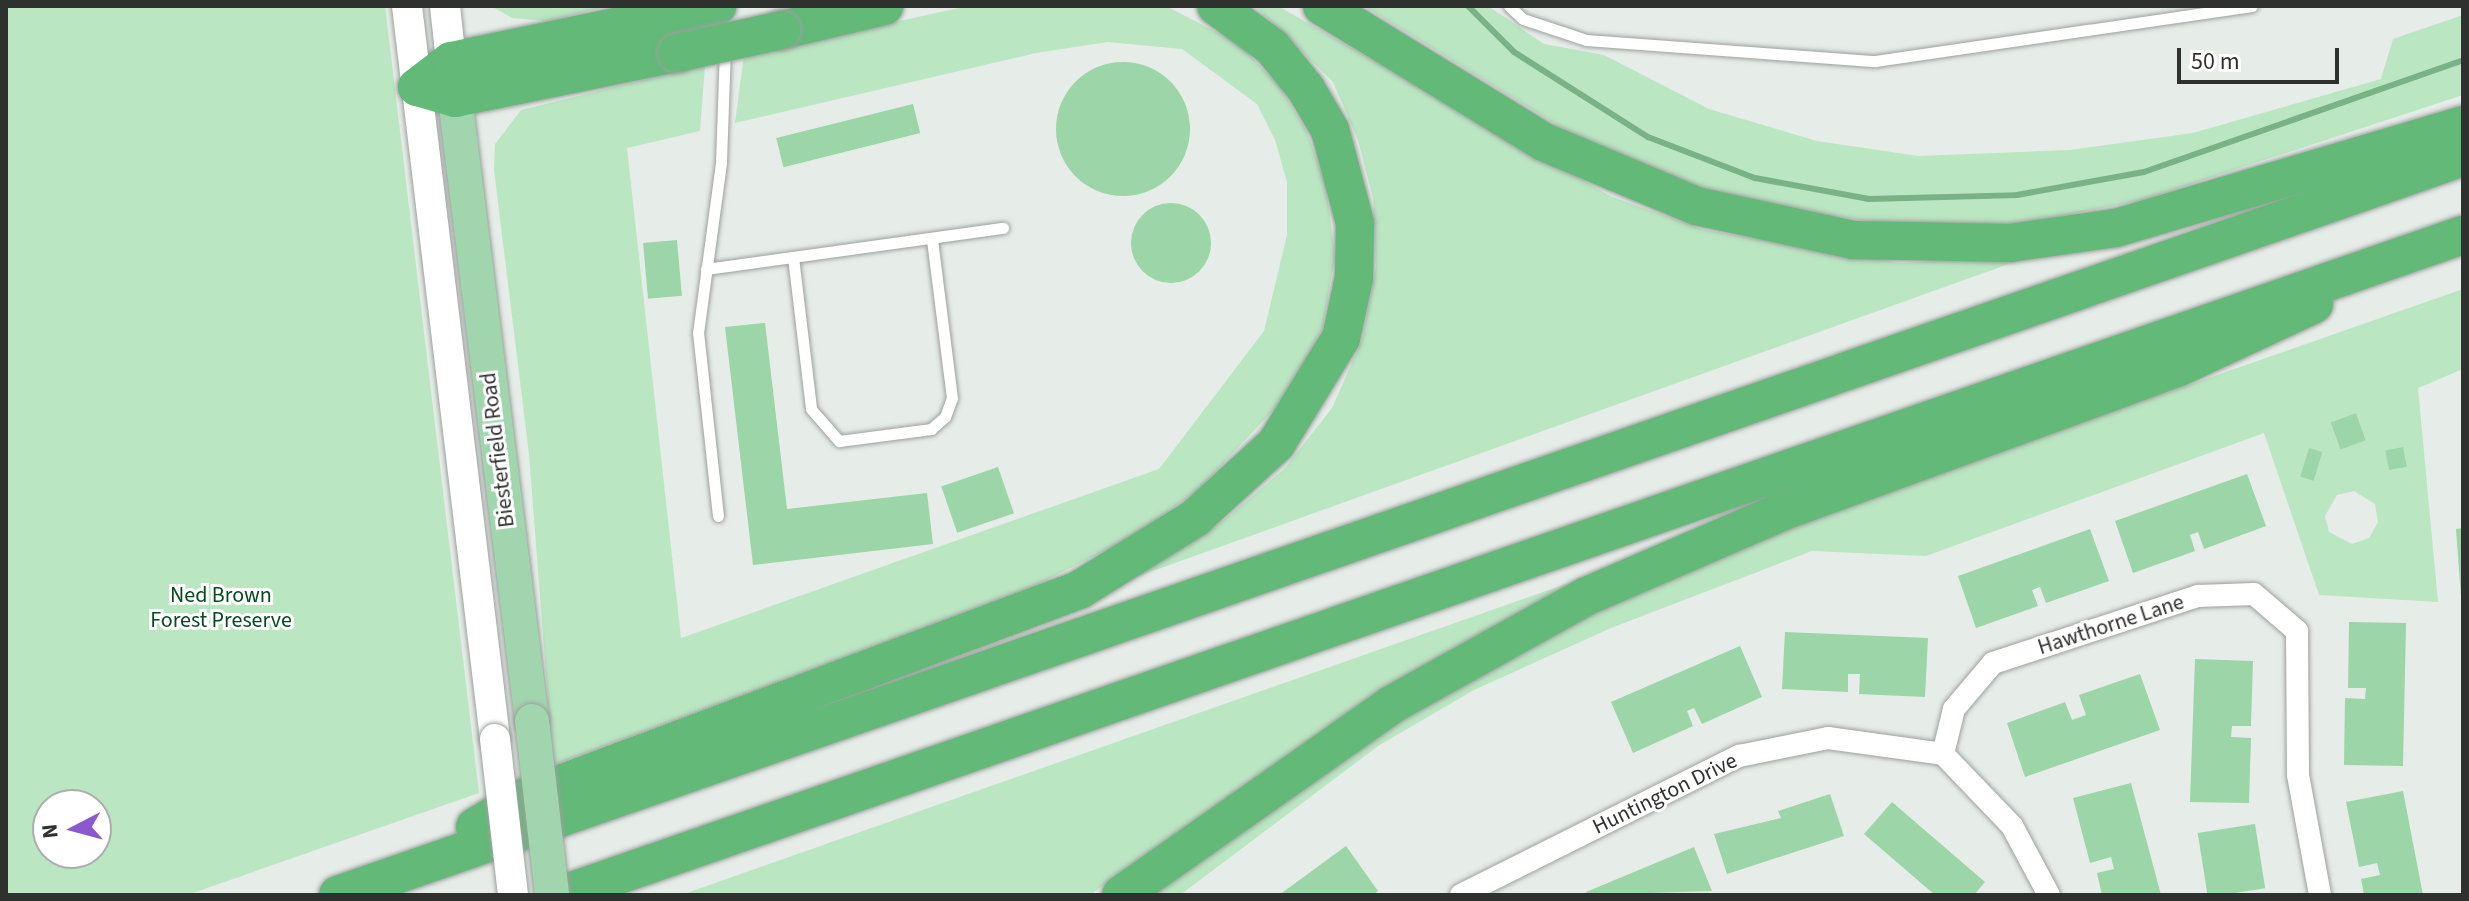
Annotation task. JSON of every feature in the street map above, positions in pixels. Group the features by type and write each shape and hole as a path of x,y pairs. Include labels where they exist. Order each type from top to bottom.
{"highway":[{"path":"417,87 455,98 677,53 884,6"},
{"path":"394,878 523,798 1079,590 1195,518 1246,477 1312,394 1341,338 1354,278 1355,223 1330,130 1306,89 1272,47 1216,6"},
{"path":"1322,6 1544,142 1696,206 1853,240 2010,243 2116,228 2463,125"},
{"path":"417,87 451,61 700,10"},
{"path":"338,895 2463,157"},
{"path":"561,895 2449,240"},
{"path":"1121,895 1391,705 1587,596 1781,512 2177,368 2449,240"}],"main road":[{"name":"Biesterfield Road","path":"407,6 513,895"},
{"name":"Biesterfield Road","path":"445,6 552,895"}],"street":[{"name":"Hawthorne Lane","path":"1943,754 1954,709 1993,663 2198,596 2254,594 2297,631 2298,775 2320,895"},
{"name":"Huntington Drive","path":"1461,895 1739,756 1828,738 1943,754"},
{"path":"1943,754 2012,826 2049,895"}],"lane":[{"path":"718,516 698,333 721,162 727,6"},
{"path":"1509,6 1523,19 1586,40 1875,61 2252,6"},
{"path":"706,269 1003,228"},
{"path":"793,257 811,409 839,441 931,429 945,417 952,398 932,239"}],"green space":[{"name":"Ned Brown Forest Preserve","path":"6,6 385,6 479,793 187,895 6,895"},
{"path":"491,6 609,6 547,21 512,18"},
{"path":"968,6 1166,6 1239,44 1279,86 1307,132 1326,186 1335,256 1323,326 1297,385 1198,490 1130,538 1019,594 553,765 529,454 494,170 495,144 521,110 705,65 700,131 627,148 681,638 1159,469 1264,331 1287,235 1287,182 1275,140 1257,104 1182,49 1108,42 1036,53 735,123 744,55"},
{"path":"1255,6 1278,6 1610,196 1704,230 1900,263 2031,256 1133,578 1222,522 1285,468 1332,408 1362,340 1376,267 1373,198 1358,140 1333,82"},
{"path":"1364,6 1488,6 1544,44 1604,55 1709,109 1817,141 1918,156 2070,150 2193,133 2381,79 2393,39 2463,15 2463,95 2142,200 2024,224 1914,227 1795,211 1685,184 1562,128"},
{"path":"2463,289 2463,369 2418,388 2438,602 2319,595 2264,433 1926,556 1812,551 1611,628 1474,690 1378,746 1180,895 1155,895 1304,783 1471,675 1663,577 1860,500","holes":["2356,413 2366,440 2341,449 2331,422","2354,491 2375,504 2378,522 2369,538 2352,544 2329,532 2325,516 2337,495"]},
{"path":"1623,564 1366,701 1090,895 681,895"}],"building":[{"path":"1123,62 1149,67 1171,81 1185,103 1190,129 1185,155 1171,177 1149,191 1123,196 1097,191 1075,177 1061,155 1056,129 1061,103 1075,81 1097,67"},
{"path":"913,104 920,133 783,167 776,138"},
{"path":"1163,203 1179,203 1193,210 1204,221 1211,235 1208,258 1193,276 1179,283 1163,283 1149,276 1138,265 1131,251 1131,235 1138,221 1149,210"},
{"path":"677,240 682,296 648,299 643,243"},
{"path":"765,323 787,509 927,493 933,544 753,565 725,327"},
{"path":"2356,413 2366,440 2341,449 2331,422"},
{"path":"2403,447 2407,467 2389,470 2385,450"},
{"path":"2309,448 2322,452 2314,481 2300,477"},
{"path":"998,467 1014,513 957,533 941,487"},
{"path":"2247,474 2266,526 2204,549 2198,532 2190,535 2195,551 2133,573 2115,521"},
{"path":"2463,528 2463,595 2461,596 2456,529"},
{"path":"2090,529 2109,581 2046,603 2040,587 2032,590 2038,606 1976,628 1958,576"},
{"path":"2349,622 2406,623 2403,766 2344,765 2345,698 2365,699 2366,688 2348,688"},
{"path":"1785,632 1928,638 1925,697 1859,694 1860,674 1848,674 1848,692 1782,689"},
{"path":"1740,646 1762,697 1702,724 1694,708 1687,711 1693,726 1633,753 1611,702"},
{"path":"2195,659 2253,661 2251,726 2232,726 2231,737 2251,738 2249,803 2190,802"},
{"path":"2140,674 2160,730 2025,777 2007,723 2065,702 2072,720 2086,715 2079,695"},
{"path":"2131,783 2161,895 2102,895 2097,873 2114,869 2111,857 2090,863 2073,798"},
{"path":"2403,791 2423,895 2364,895 2361,879 2380,875 2377,863 2359,867 2346,802"},
{"path":"1830,794 1844,836 1727,874 1714,834 1781,818 1778,811"},
{"path":"1892,802 1985,882 1974,895 1935,895 1864,834"},
{"path":"2255,824 2265,888 2208,895 2198,833"},
{"path":"1346,846 1378,891 1373,895 1279,895"},
{"path":"1694,847 1712,891 1588,895 1586,892"}],"waterway":[{"path":"1468,6 1514,52 1648,137 1755,178 1869,199 2017,195 2144,172 2463,60"}]}
